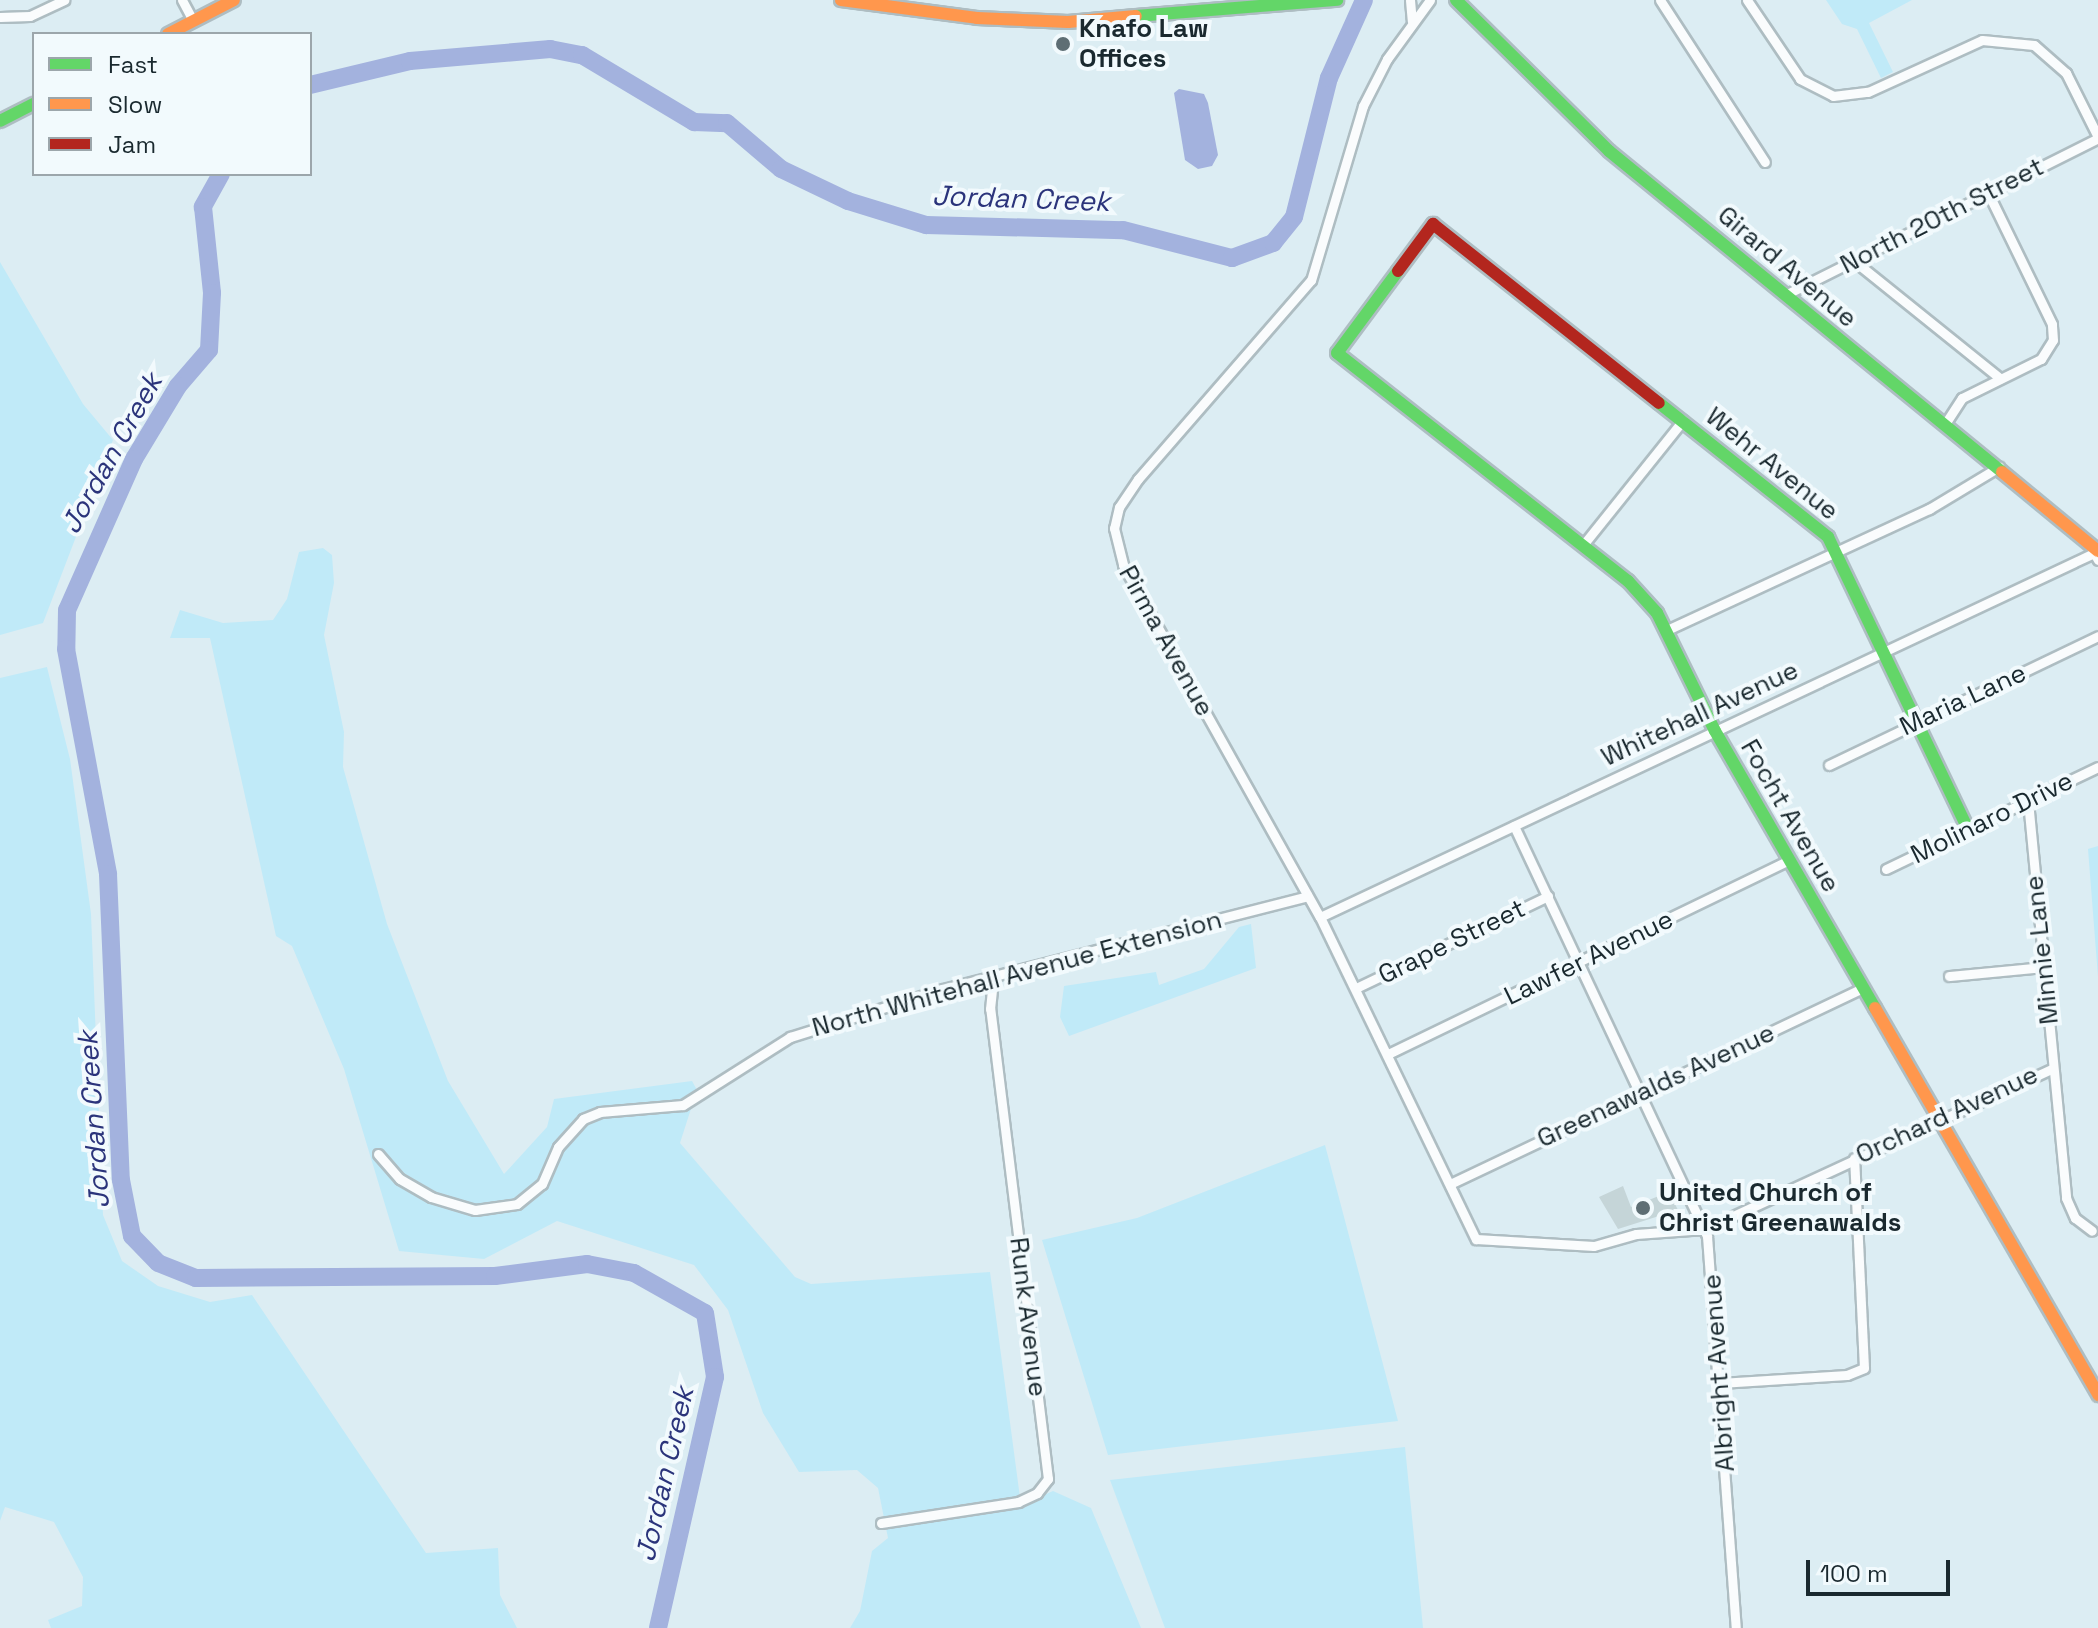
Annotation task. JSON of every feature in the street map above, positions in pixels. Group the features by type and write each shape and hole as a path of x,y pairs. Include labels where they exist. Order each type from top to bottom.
{"street":[{"path":"0,17 30,16 65,0"},
{"path":"182,0 193,21"},
{"path":"172,32 234,0"},
{"path":"841,0 1055,22 1335,0"},
{"path":"1410,0 1411,24"},
{"name":"Pirma Avenue","path":"1430,0 1411,24 1363,106 1311,280 1138,479 1119,507 1114,528 1123,565 1320,917 1476,1239"},
{"name":"Girard Avenue","path":"1456,0 1609,151 1999,467 2097,555"},
{"path":"1660,0 1765,162"},
{"path":"1747,0 1800,79 1833,96 1868,92 1982,40 2034,45 2066,73 2098,138"},
{"path":"0,121 32,105"},
{"name":"North 20th Street","path":"1785,295 2098,138"},
{"path":"1945,424 1962,398 2045,356 2054,332 1988,193"},
{"name":"Wehr Avenue","path":"1337,353 1433,224 1683,420 1839,549 1968,829"},
{"path":"1853,260 2000,378"},
{"name":"Focht Avenue","path":"1337,353 1642,594 1667,630 1715,731 2098,1395"},
{"path":"1583,545 1683,420"},
{"path":"1667,630 1985,481 1999,467"},
{"name":"Whitehall Avenue","path":"1320,917 2097,555"},
{"name":"Maria Lane","path":"1829,765 2098,636"},
{"name":"Molinaro Drive","path":"1886,869 2098,767"},
{"name":"Minnie Lane","path":"2028,801 2066,1198 2075,1218 2092,1231"},
{"name":"Albright Avenue","path":"1514,826 1705,1229 1720,1383 1736,1628"},
{"name":"Lawfer Avenue","path":"1388,1054 1789,860"},
{"name":"North Whitehall Avenue Extension","path":"378,1154 400,1179 431,1197 475,1210 517,1204 542,1184 558,1147 583,1119 600,1112 683,1105 790,1037 993,979 1307,896"},
{"name":"Grape Street","path":"1356,988 1548,896"},
{"path":"1949,976 2045,967"},
{"name":"Runk Avenue","path":"881,1523 1018,1502 1037,1493 1048,1479 990,1009 993,979"},
{"name":"Greenawalds Avenue","path":"1450,1184 1863,988"},
{"name":"Orchard Avenue","path":"1476,1239 1594,1246 1636,1234 1705,1229 1937,1118 2053,1068"},
{"path":"1720,1383 1861,1371 1866,1359 1854,1158"}],"shaded area":[{"path":"1826,0 1912,0 1869,23 1893,72 1881,78 1857,29 1842,24"},
{"path":"1179,89 1204,94 1208,103 1218,155 1212,166 1198,169 1185,160 1174,93"},
{"path":"0,262 83,404 113,440 43,623 0,635"},
{"path":"323,548 332,555 334,583 324,635 344,732 343,767 387,924 448,1081 504,1174 547,1127 554,1099 692,1081 697,1090 680,1143 795,1277 811,1284 990,1272 1021,1505 1053,1491 1091,1508 1141,1628 850,1628 860,1611 872,1551 888,1538 878,1488 857,1470 799,1472 763,1413 728,1310 694,1265 557,1221 484,1259 399,1251 344,1069 292,946 276,936 210,638 170,638 180,610 223,623 273,620 287,599 299,552"},
{"path":"47,667 70,759 91,914 103,1215 122,1261 158,1286 210,1302 252,1295 426,1553 498,1548 500,1595 517,1628 51,1628 48,1620 82,1606 83,1577 54,1522 5,1507 0,1521 0,678"},
{"path":"2098,846 2098,977 2088,849"},
{"path":"1251,924 1256,968 1069,1036 1060,1017 1064,986 1156,972 1159,985 1204,969 1239,927"},
{"path":"1325,1145 1398,1421 1108,1455 1042,1240 1137,1218"},
{"path":"1405,1447 1423,1628 1165,1628 1110,1480"}],"building":[{"name":"United Church of Christ Greenawalds","path":"1623,1186 1631,1207 1669,1192 1678,1210 1618,1229 1599,1197"}],"waterway":[{"name":"Jordan Creek","path":"312,85 410,61 550,49 582,55 694,122 727,123 781,169 848,201 926,225 1123,230 1232,258 1273,243 1294,217 1329,78 1364,0"},
{"name":"Jordan Creek","path":"220,176 203,207 212,293 209,350 178,386 134,459 67,610 66,649 108,874 121,1180 132,1236 158,1263 196,1278 495,1276 587,1264 634,1273 705,1313 715,1377 658,1628"}],"traffic: fast":[{"path":"1136,16 1337,0"},
{"path":"1456,0 1609,151 2002,472"},
{"path":"0,121 32,105"},
{"path":"1398,271 1337,353 1628,581 1657,613 1715,731 1875,1008"},
{"path":"1659,403 1828,537 1968,829"}],"traffic: slow":[{"path":"172,32 234,0"},
{"path":"841,0 977,18 1068,22 1136,16"},
{"path":"2002,472 2098,551"},
{"path":"1875,1008 2098,1395"}],"traffic: jam":[{"path":"1398,271 1433,224 1659,403"}],"place":[{"name":"Knafo Law Offices","path":"1063,44"},
{"name":"United Church of Christ Greenawalds","path":"1643,1208"}]}
